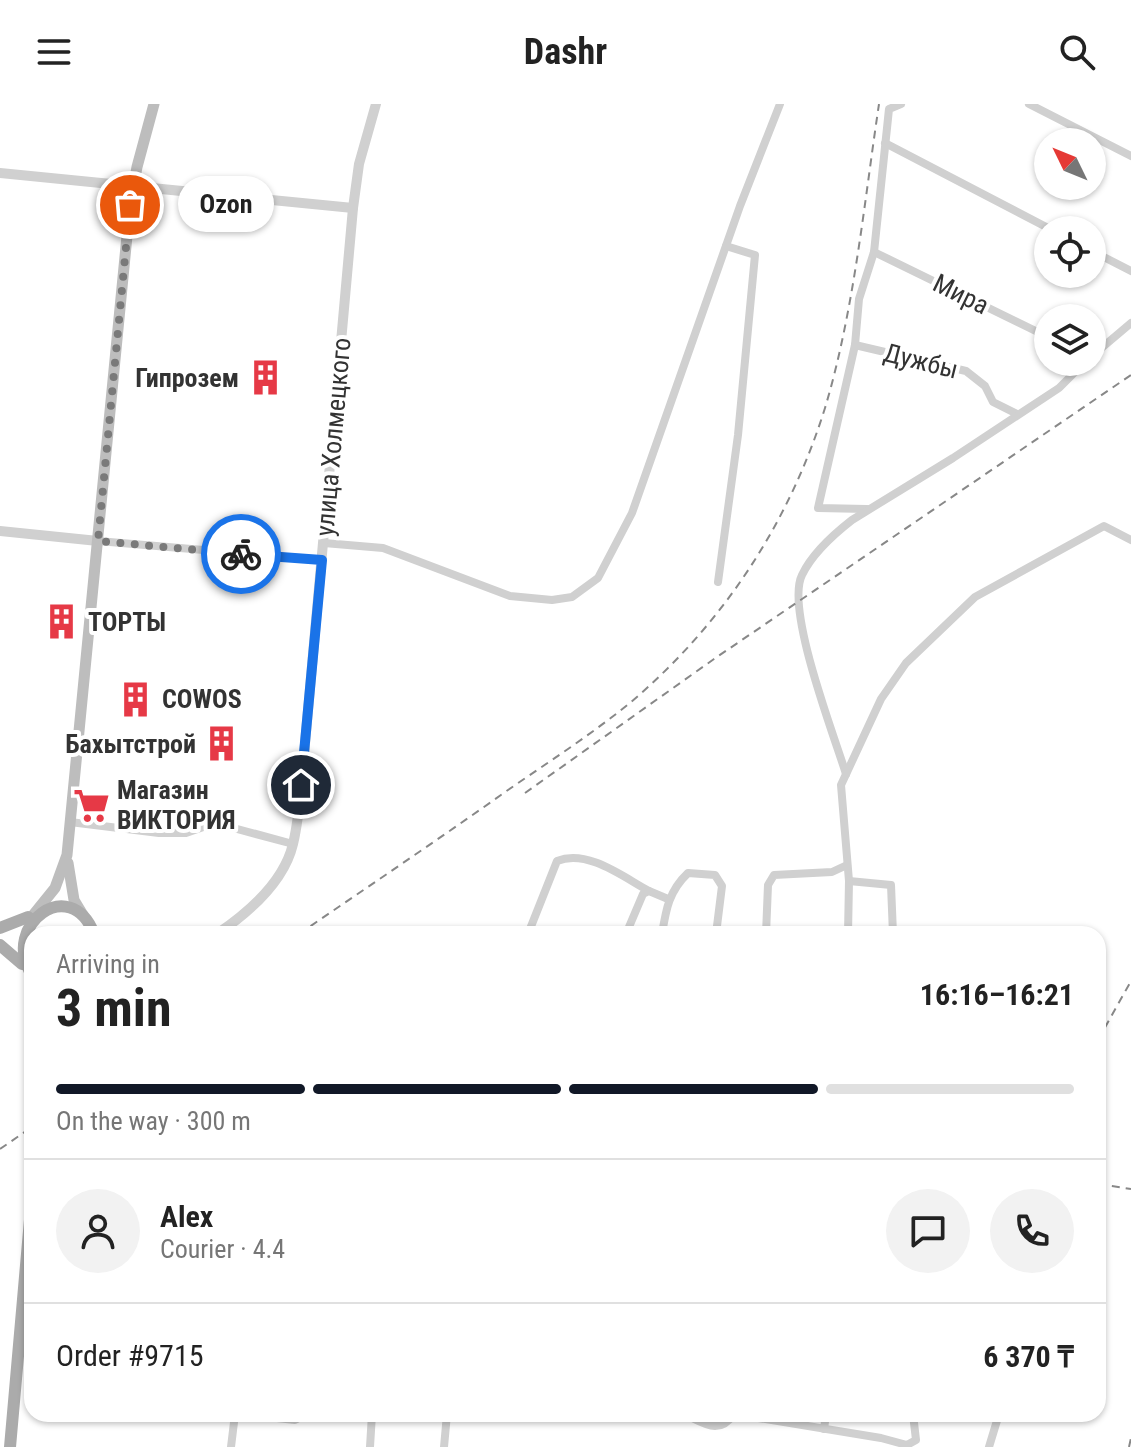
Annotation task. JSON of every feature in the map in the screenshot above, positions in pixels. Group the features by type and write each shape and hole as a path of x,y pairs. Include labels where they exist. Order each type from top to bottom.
{"main road":[{"path":"90,926 74,900 67,855 134,184 154,104"},
{"path":"24,964 18,943 23,926 55,888 67,855"},
{"path":"0,928 57,906 77,911 85,917"},
{"path":"0,945 24,967"},
{"path":"10,1447 6,1419 24,1265"}],"street":[{"name":"улица Холмецкого","path":"228,926 273,884 293,844 324,543 353,208 359,164 376,104"},
{"path":"324,543 383,548 510,596 552,600 572,597 598,578 632,513 726,246 780,104"},
{"path":"868,509 818,508 855,345 859,299 874,252 889,109 901,104"},
{"path":"1029,104 1131,156"},
{"path":"885,143 1034,221"},
{"path":"0,173 353,208"},
{"path":"718,582 736,448 755,255 726,246"},
{"name":"Мира","path":"874,252 1034,330"},
{"path":"1106,258 1131,271"},
{"path":"1106,344 1131,323"},
{"name":"Дужбы","path":"855,345 966,371 985,386 993,402 1017,414"},
{"path":"846,774 804,647 798,589 801,577 838,532 868,509 953,458 1059,388 1067,376"},
{"path":"848,926 849,881 841,785 881,699 906,663 975,597 1104,526 1131,540"},
{"path":"0,531 322,560"},
{"path":"70,822 159,833 186,833 215,823 293,844"},
{"path":"531,926 557,861 568,857 591,860 668,899"},
{"path":"766,926 768,885 774,875 832,872 847,865"},
{"path":"663,926 668,899 676,884 688,873 715,875 722,886 717,926"},
{"path":"849,881 891,885 893,926"},
{"path":"629,926 639,901 649,891"},
{"path":"85,917 96,926"},
{"path":"231,1447 234,1422"},
{"path":"370,1447 372,1422"},
{"path":"444,1447 446,1422"},
{"path":"704,1422 714,1426 727,1425 729,1422"},
{"path":"782,1422 908,1445 916,1440 914,1422"},
{"path":"824,1429 825,1422"},
{"path":"989,1447 997,1422"},
{"path":"881,1438 887,1447"}],"railway":[{"path":"311,926 571,747 631,702 695,639 749,569 792,491 825,408 851,296 879,104"},
{"path":"525,793 714,659 1131,375"},
{"path":"1106,1026 1131,981"},
{"path":"0,1149 24,1132"},
{"path":"1106,1185 1131,1189"},
{"path":"1129,1447 1131,1438"}],"way so far":[{"path":"130,205 98,541 241,554"}],"place":[{"name":"Ozon","path":"130,205"},
{"name":"Гипрозем","path":"265,378"},
{"name":"ТОРТЫ","path":"62,622"},
{"name":"COWOS","path":"136,699"},
{"name":"Бахытстрой","path":"222,744"},
{"name":"Магазин ВИКТОРИЯ","path":"91,805"}],"route":[{"path":"241,554 322,560 301,785"}]}
